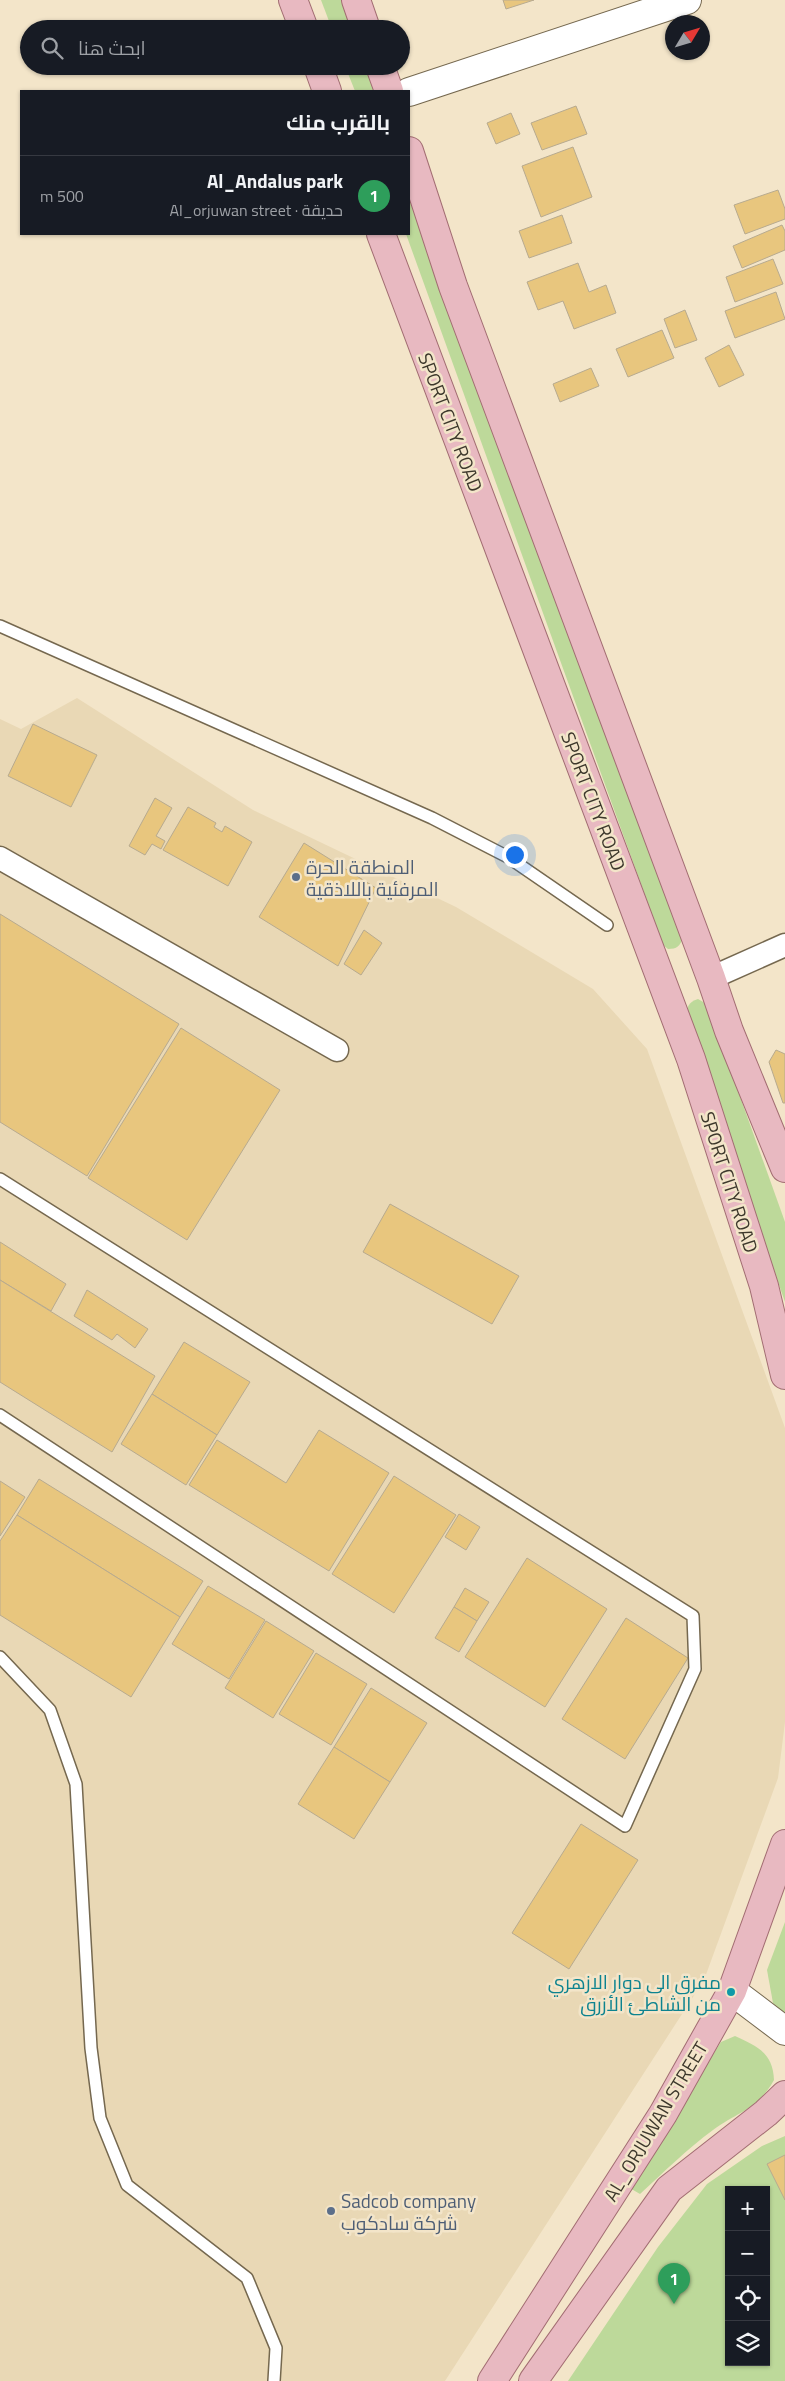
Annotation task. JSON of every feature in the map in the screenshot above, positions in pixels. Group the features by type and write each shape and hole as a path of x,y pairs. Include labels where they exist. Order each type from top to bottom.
{"main road":[{"path":"293,0 301,20"},
{"path":"356,0 363,20"},
{"path":"321,75 327,90"},
{"path":"383,75 389,90"},
{"path":"410,154 456,295 711,978 729,1031 785,1168"},
{"name":"SPORT CITY ROAD","path":"381,235 691,1059 764,1286 785,1375"},
{"name":"AL_ORJUWAN STREET","path":"492,2381 663,2114 732,1991 785,1844"},
{"path":"532,2381 669,2189 785,2095"}],"street":[{"path":"410,92 687,0"},
{"path":"0,858 337,1050"},
{"path":"711,978 785,945"},
{"path":"732,1991 785,2031"}],"lane":[{"path":"0,626 432,818 508,857 607,925"},
{"path":"0,1179 693,1616 695,1670 625,1826 0,1414"},
{"path":"0,1657 50,1710 76,1784 91,2048 100,2118 127,2185 247,2278 276,2348 274,2381"}],"shaded area":[{"path":"77,698 253,810 456,907 593,989 647,1049 785,1428 785,1722 778,1778 704,1980 445,2381 0,2381 0,719 21,729"}],"green space":[{"path":"321,0 341,0 348,20 329,20"},
{"path":"349,75 368,75 374,90 355,90"},
{"path":"410,194 683,938 676,948 668,949 663,945 406,235 410,235"},
{"path":"698,999 705,1003 709,1010 785,1222 785,1302 686,1017 689,1005"},
{"path":"785,1922 785,2013 773,2003 767,1970"},
{"path":"735,2036 757,2047 771,2063 774,2080 768,2090 754,2104 713,2130 694,2145 640,2194 628,2187 721,2042"},
{"path":"785,2136 785,2381 568,2381 658,2247 707,2184 762,2146"}],"building":[{"path":"503,0 534,0 506,9"},
{"path":"576,106 587,134 542,150 531,123"},
{"path":"511,113 520,134 496,144 487,123"},
{"path":"573,147 592,197 541,217 522,166"},
{"path":"778,190 785,209 785,219 745,234 734,205"},
{"path":"562,215 572,243 529,258 519,231"},
{"path":"782,225 785,231 785,250 742,268 733,246"},
{"path":"773,259 783,284 735,302 726,277"},
{"path":"578,263 589,292 606,285 616,313 574,329 563,301 538,310 527,282"},
{"path":"776,292 785,319 735,338 725,311"},
{"path":"685,310 697,340 675,348 664,319"},
{"path":"662,330 674,358 628,377 616,349"},
{"path":"729,345 744,375 719,387 705,358"},
{"path":"591,368 599,386 560,402 553,384"},
{"path":"33,724 97,755 71,807 8,776"},
{"path":"155,798 172,808 156,836 165,841 161,849 152,844 145,855 129,846"},
{"path":"188,807 216,823 214,827 222,832 225,826 252,842 228,886 163,850"},
{"path":"304,843 376,888 338,966 259,917"},
{"path":"0,914 179,1024 87,1176 0,1122"},
{"path":"364,930 382,943 361,975 344,964"},
{"path":"181,1028 280,1090 187,1240 88,1178"},
{"path":"776,1050 785,1054 785,1103 783,1103 769,1062"},
{"path":"390,1204 519,1276 492,1324 363,1252"},
{"path":"0,1242 66,1284 51,1311 0,1280"},
{"path":"0,1280 155,1376 112,1452 0,1382"},
{"path":"87,1290 148,1329 135,1348 117,1334 112,1340 74,1316"},
{"path":"184,1342 250,1382 217,1435 152,1394"},
{"path":"152,1394 217,1435 186,1485 121,1444"},
{"path":"319,1430 389,1473 329,1571 189,1485 217,1440 286,1483"},
{"path":"394,1476 456,1515 394,1613 332,1574"},
{"path":"39,1479 203,1581 180,1617 17,1515"},
{"path":"0,1481 25,1497 0,1536"},
{"path":"459,1514 480,1527 466,1550 445,1537"},
{"path":"17,1515 180,1617 131,1697 0,1615 0,1541"},
{"path":"527,1558 607,1609 545,1707 465,1657"},
{"path":"208,1586 265,1620 229,1679 172,1644"},
{"path":"465,1588 489,1602 477,1621 454,1607"},
{"path":"454,1607 477,1621 459,1652 435,1638"},
{"path":"626,1618 688,1658 625,1759 562,1719"},
{"path":"266,1621 314,1651 273,1718 225,1688"},
{"path":"316,1653 367,1684 331,1745 279,1714"},
{"path":"371,1688 427,1723 390,1782 334,1747"},
{"path":"334,1747 390,1782 354,1839 298,1804"},
{"path":"581,1824 638,1860 569,1969 512,1933"},
{"path":"785,2155 785,2200 767,2164"}],"place":[{"name":"المنطقة الحرة المرفئية باللاذقية","path":"296,877"},
{"name":"مفرق الى دوار الازهري من الشاطئ الأزرق","path":"731,1992"},
{"name":"Sadcob company شركة سادكوب","path":"331,2211"},
{"name":"Al_Andalus park","path":"674,2304"}]}
